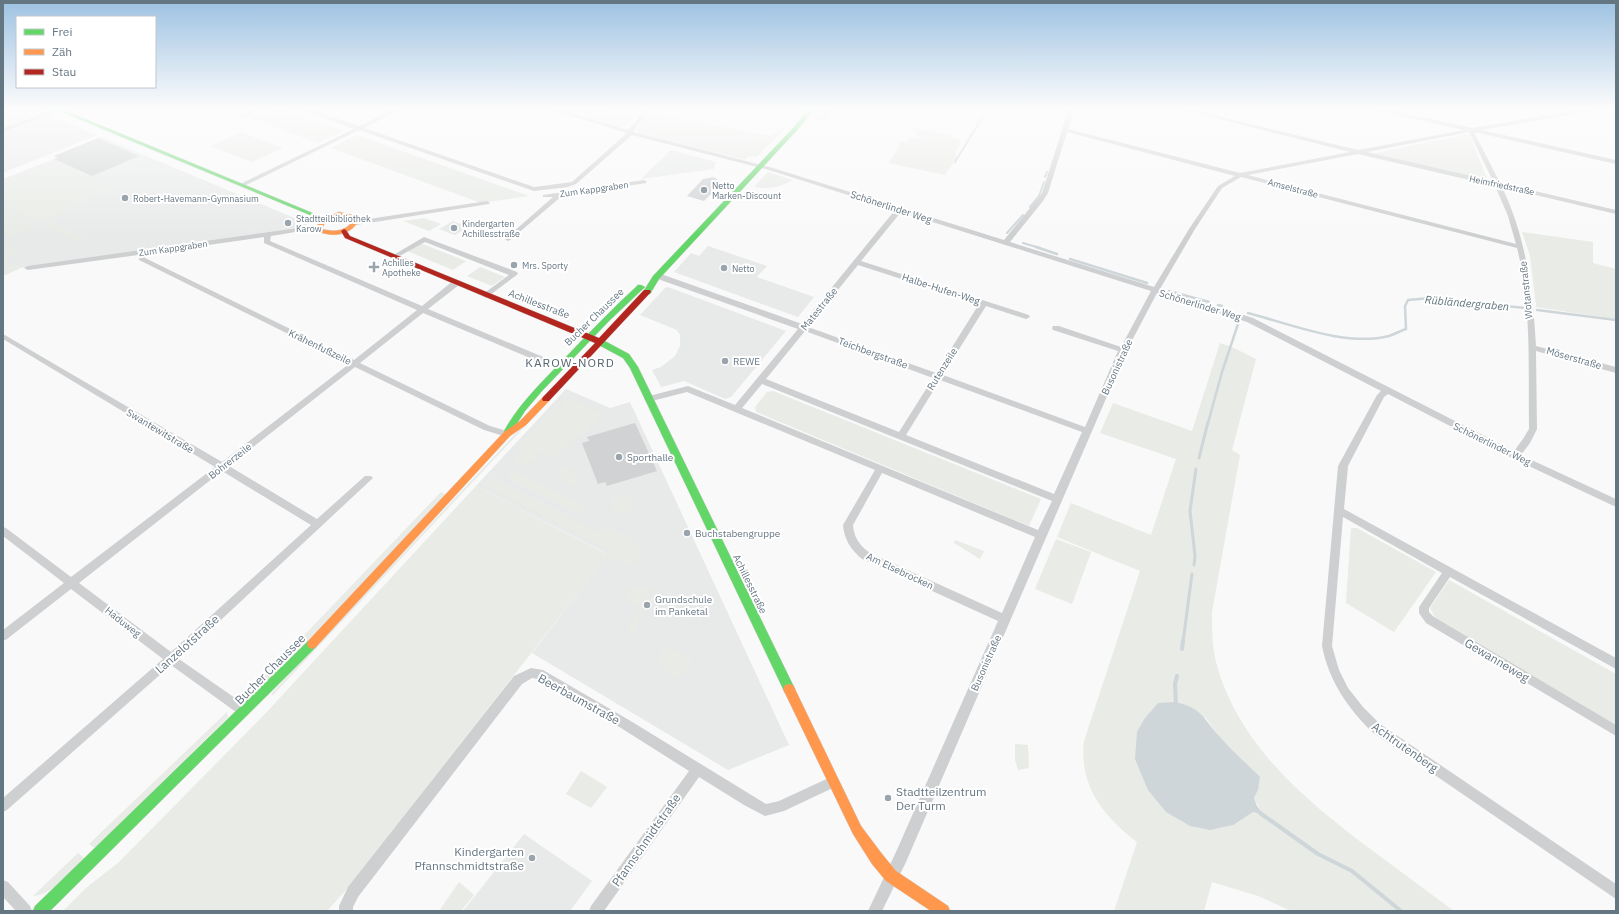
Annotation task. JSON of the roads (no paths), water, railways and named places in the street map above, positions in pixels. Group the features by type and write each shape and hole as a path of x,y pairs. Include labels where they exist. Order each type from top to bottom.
{"street":[{"path":"158,151 324,219"},
{"path":"242,185 312,151"},
{"path":"423,151 534,189 574,183 611,151"},
{"name":"Schönerlinder Weg","path":"700,151 760,166 1250,320 1515,456 1616,503"},
{"name":"Bucher Chaussee","path":"40,911 312,644 507,434 523,423 647,292 657,277 775,151"},
{"path":"1005,244 1041,200 1045,193 1058,151"},
{"name":"Amselstraße","path":"1145,151 1520,247"},
{"name":"Busonistraße","path":"875,911 897,866 1123,350 1155,291 1192,229 1220,187 1240,175 1358,151"},
{"name":"Heimfriedstraße","path":"1358,151 1616,212"},
{"name":"Wotanstraße","path":"1480,151 1509,209 1526,268 1529,296 1533,430 1527,441 1515,456"},
{"path":"1565,151 1616,162"},
{"name":"Zum Kappgraben","path":"545,196 644,182"},
{"path":"508,239 561,193 560,186"},
{"path":"356,223 354,217 345,214 331,216 324,219 318,226 318,230 323,233 330,234 344,231 356,223 487,203"},
{"name":"Matestraße","path":"738,408 899,210"},
{"name":"Zum Kappgraben","path":"28,268 318,226"},
{"name":"Achillesstraße","path":"344,231 347,237 486,296 600,341 626,356 634,367 648,399 857,830 891,876 943,911"},
{"path":"268,234 266,242 422,310 545,360"},
{"name":"Achillesstraße","path":"394,257 424,239 514,274 486,296"},
{"name":"Krähenfußzeile","path":"142,252 141,259 145,261 488,428 507,434"},
{"name":"Halbe-Hufen-Weg","path":"856,262 1026,317"},
{"name":"Bucher Chaussee","path":"507,434 513,421 527,404 588,336 640,288 657,277"},
{"name":"Teichbergstraße","path":"657,277 702,291 1087,431"},
{"name":"Bohrerzeile","path":"3,636 222,468 456,283"},
{"name":"Rutenzeile","path":"901,436 984,303"},
{"path":"1056,328 1123,350"},
{"name":"Swantewitstraße","path":"3,336 318,524"},
{"name":"Möserstraße","path":"1531,347 1616,370"},
{"path":"760,380 1057,498"},
{"path":"648,399 688,389 738,408 880,469 1041,535"},
{"name":"Achtrutenberg","path":"1387,391 1382,395 1343,466 1327,646 1329,661 1336,678 1350,701 1376,728 1616,892"},
{"name":"Am Elsebrocken","path":"880,469 848,525 848,531 859,551 866,556 1005,619"},
{"name":"Lanzelotstraße","path":"3,806 171,659 368,478"},
{"path":"1340,511 1616,664"},
{"name":"Haduweg","path":"3,531 72,582 171,659 244,711"},
{"name":"Gewanneweg","path":"1449,571 1424,607 1423,610 1425,616 1616,731"},
{"name":"Beerbaumstraße","path":"346,911 346,906 352,892 518,680 531,673 539,674 625,724 748,801 765,810 780,808 833,782"},
{"name":"Pfannschmidtstraße","path":"596,911 697,769"},
{"path":"3,887 25,911"}],"waterway":[{"path":"955,162 962,151"},
{"path":"1045,177 1047,172"},
{"path":"1030,207 1039,196 1044,182"},
{"path":"1007,233 1023,215"},
{"path":"1023,243 1040,248"},
{"path":"1036,247 1057,254"},
{"path":"1070,259 1147,283"},
{"path":"1169,291 1209,302"},
{"name":"Rübländergraben","path":"1248,313 1318,333 1355,339 1372,339 1389,336 1406,329 1405,306 1408,300 1430,298 1525,308"},
{"path":"1218,305 1222,306"},
{"name":"Rübländergraben","path":"1537,310 1616,320"},
{"name":"Rübländergraben","path":"1208,423 1222,372 1239,321"},
{"name":"Rübländergraben","path":"1199,458 1208,422"},
{"name":"Rübländergraben","path":"1194,565 1195,556 1190,511 1196,469"},
{"path":"1183,642 1192,574"},
{"path":"1182,649 1183,641"},
{"path":"1176,705 1175,684 1177,676"},
{"path":"1260,813 1318,854 1352,871 1401,911"}],"place":[{"name":"Netto Marken-Discount","path":"704,190"},
{"name":"Robert-Havemann-Gymnasium","path":"125,198"},
{"name":"Stadtteilbibliothek Karow","path":"288,223"},
{"name":"Kindergarten Achillesstraße","path":"454,228"},
{"name":"Mrs. Sporty","path":"514,265"},
{"name":"Achilles Apotheke","path":"374,267"},
{"name":"Netto","path":"724,268"},
{"name":"REWE","path":"725,361"},
{"name":"Sporthalle","path":"619,457"},
{"name":"Buchstabengruppe","path":"687,533"},
{"name":"Grundschule im Panketal","path":"647,605"},
{"name":"Stadtteilzentrum Der Turm","path":"888,798"},
{"name":"Kindergarten Pfannschmidtstraße","path":"532,858"}],"district":[{"name":"KAROW-NORD","path":"570,362"}]}
